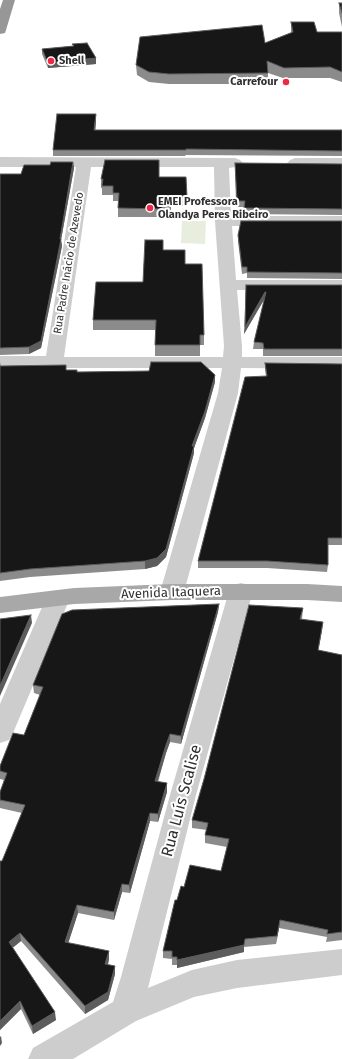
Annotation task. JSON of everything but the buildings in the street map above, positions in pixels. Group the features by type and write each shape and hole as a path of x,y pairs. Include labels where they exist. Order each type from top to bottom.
{"highway":[{"path":"0,30 9,0"}],"main road":[{"name":"Avenida Itaquera","path":"0,605 58,598 172,592 241,591 342,594"}],"street":[{"path":"0,162 253,163"},
{"name":"Rua Padre Inácio de Azevedo","path":"54,363 84,163"},
{"path":"172,592 228,393 232,363 233,346 223,221 221,163"},
{"path":"282,164 342,163"},
{"path":"223,221 342,221"},
{"path":"229,285 342,285"},
{"path":"0,362 342,363"},
{"name":"Rua Luís Scalise","path":"125,1011 136,976 183,795 241,591"},
{"path":"0,733 58,598"},
{"path":"44,1059 125,1011 192,984 237,974 342,962"}],"green space":[{"path":"182,221 206,221 205,244 181,243"}],"place":[{"name":"Shell","path":"51,61"},
{"name":"Carrefour","path":"286,82"},
{"name":"EMEI Professora Olandya Peres Ribeiro","path":"150,208"}]}
